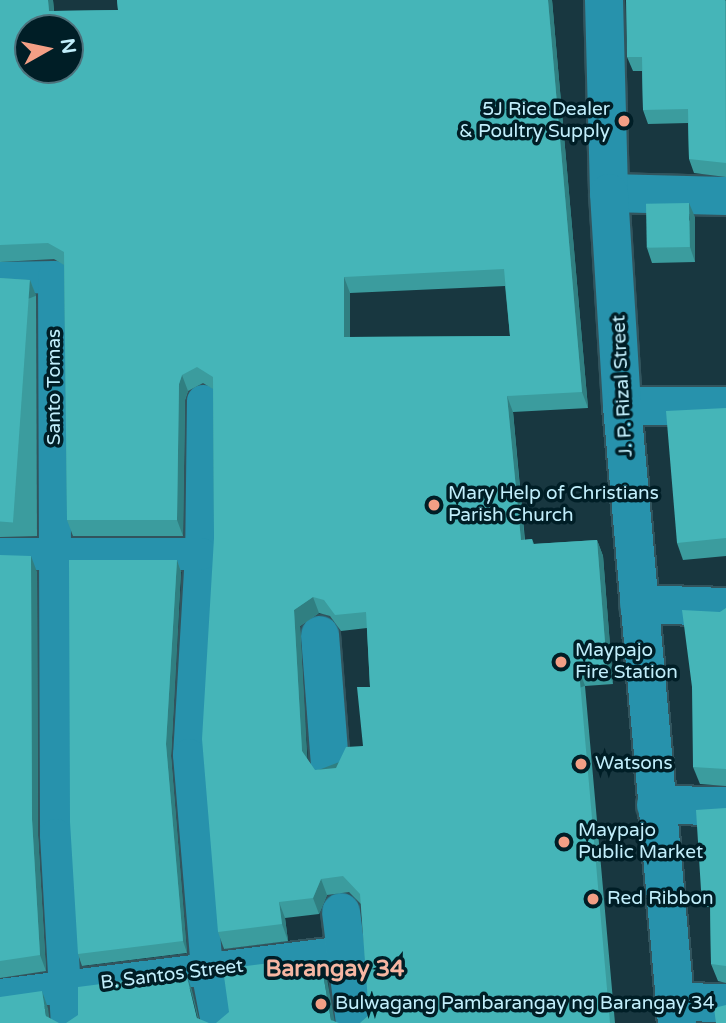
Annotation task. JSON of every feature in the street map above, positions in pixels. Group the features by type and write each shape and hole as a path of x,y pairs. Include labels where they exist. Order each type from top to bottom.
{"street":[{"name":"J. P. Rizal Street","path":"604,0 609,193 622,406 676,1012"},
{"path":"609,193 726,195"},
{"name":"Santo Tomas","path":"0,278 54,277 55,552"},
{"path":"203,401 201,554 189,755 207,971 217,1023"},
{"path":"622,406 726,406"},
{"path":"55,552 56,835 67,1023"},
{"path":"0,554 201,554"},
{"path":"639,604 726,607"},
{"path":"320,635 330,765"},
{"path":"656,805 726,806"},
{"path":"341,912 355,1023"},
{"name":"B. Santos Street","path":"0,995 207,971 344,951"},
{"path":"676,1012 726,1003"}],"building":[{"path":"0,0 48,0 49,11 118,10 117,0 548,0 582,392 507,396 521,540 532,539 533,544 597,540 607,668 579,670 610,1023 360,1023 369,1015 360,894 343,876 321,879 313,898 279,902 282,924 218,932 202,739 214,538 213,377 197,367 182,375 179,384 177,520 67,520 64,252 48,243 0,245","holes":["504,269 510,336 344,337 344,277","313,597 324,600 335,615 366,612 370,687 357,687 363,746 346,747 336,768 315,770 302,751 294,610"]},
{"path":"626,0 725,0 726,163 689,159 688,109 643,110 642,57 627,57"},
{"path":"689,203 690,247 647,248 646,204"},
{"path":"0,278 30,280 13,523 0,522"},
{"path":"726,408 726,538 677,543 666,411"},
{"path":"0,555 31,556 32,819 40,955 0,961"},
{"path":"69,560 177,560 166,744 183,941 78,954 70,822"},
{"path":"726,608 726,769 693,767 692,687 682,610 720,612"},
{"path":"726,808 726,966 711,964 710,890 701,890 696,810"},
{"path":"286,961 287,969 321,962 331,1020 339,1023 216,1023 229,1012 223,969"},
{"path":"186,973 197,1018 209,1023 66,1023 78,1015 78,987"},
{"path":"42,991 46,1016 59,1023 0,1023 0,997"},
{"path":"726,1005 726,1023 716,1023 714,1008"}],"place":[{"name":"5J Rice Dealer & Poultry Supply","path":"624,121"},
{"name":"Mary Help of Christians Parish Church","path":"434,505"},
{"name":"Maypajo Fire Station","path":"561,662"},
{"name":"Watsons","path":"581,764"},
{"name":"Maypajo Public Market","path":"564,842"},
{"name":"Red Ribbon","path":"593,899"},
{"name":"Bulwagang Pambarangay ng Barangay 34","path":"321,1004"}],"district":[{"name":"Barangay 34","path":"335,969"}]}
